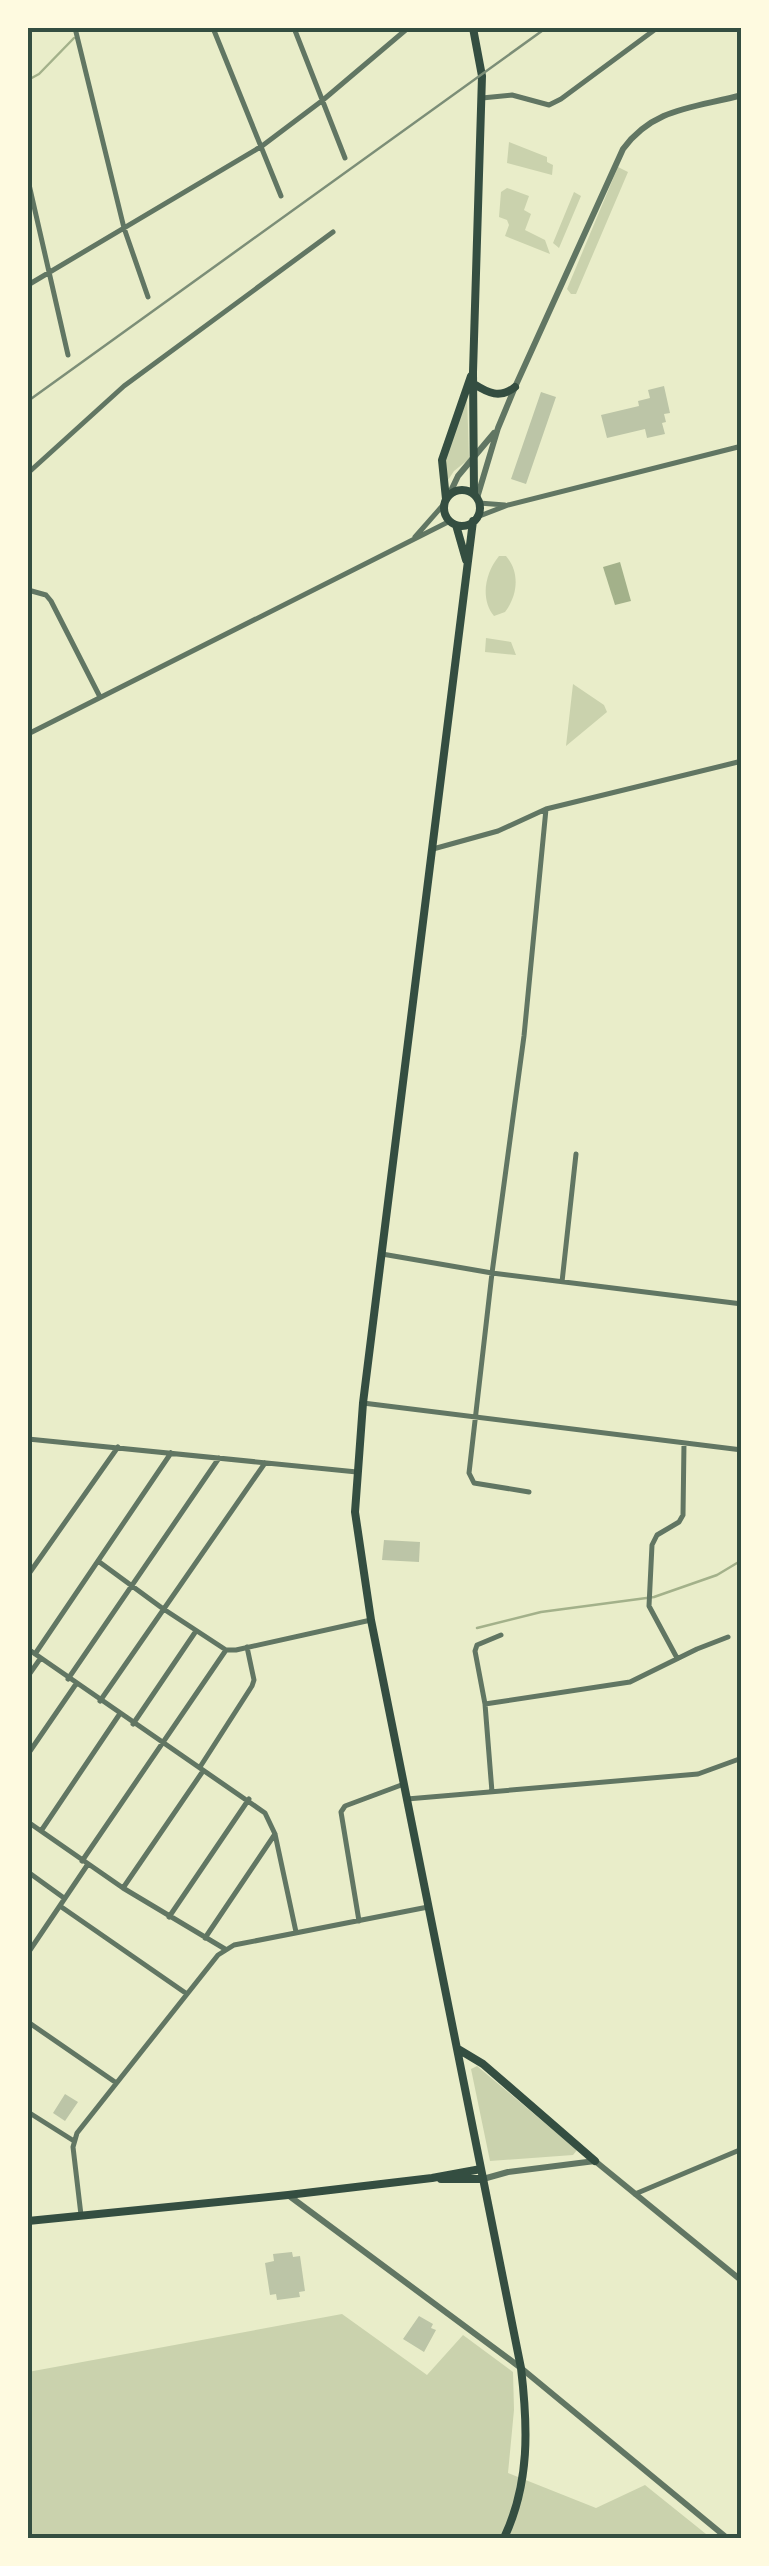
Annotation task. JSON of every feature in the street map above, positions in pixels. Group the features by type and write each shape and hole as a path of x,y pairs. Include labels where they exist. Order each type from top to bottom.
{"main road":[{"path":"473,28 482,76 473,372 477,498 363,1403 357,1532 370,1620 521,2368 527,2444 520,2492 504,2538"},
{"path":"468,570 447,499 442,460 473,372"},
{"path":"474,384 499,394 514,387"},
{"path":"447,499 459,490 477,498"},
{"path":"453,523 475,519"},
{"path":"458,2048 483,2064 595,2162"},
{"path":"460,2172 476,2148"},
{"path":"28,2221 288,2195 432,2178 481,2168"},
{"path":"432,2178 483,2179"}],"street":[{"path":"75,28 124,228 148,296"},
{"path":"213,28 280,196"},
{"path":"294,28 345,158"},
{"path":"28,285 262,146 408,28"},
{"path":"482,98 512,95 549,105 656,28"},
{"path":"508,506 477,498 498,428 623,148 637,130 676,111 742,95"},
{"path":"28,180 68,355"},
{"path":"28,473 124,386 332,232"},
{"path":"413,539 498,428"},
{"path":"475,519 508,506 742,446"},
{"path":"28,734 413,539 453,523"},
{"path":"28,590 52,601 100,697"},
{"path":"433,849 498,831 546,809 742,761"},
{"path":"529,1492 471,1481 492,1273 524,1036 546,809"},
{"path":"562,1282 576,1154"},
{"path":"382,1254 492,1273 742,1304"},
{"path":"363,1403 742,1450"},
{"path":"28,1439 357,1472"},
{"path":"678,1659 649,1606 654,1540 683,1515 684,1443"},
{"path":"28,1576 118,1447"},
{"path":"28,1676 98,1561 171,1454"},
{"path":"68,1679 219,1458"},
{"path":"100,1702 264,1463"},
{"path":"98,1561 226,1650 370,1620"},
{"path":"133,1724 196,1631"},
{"path":"492,1792 485,1704 475,1651 478,1645 501,1635"},
{"path":"485,1704 630,1682 728,1637"},
{"path":"123,1888 252,1686 247,1647"},
{"path":"28,1649 266,1814 276,1834 296,1932"},
{"path":"28,1953 226,1650"},
{"path":"28,1754 76,1684"},
{"path":"41,1831 119,1715"},
{"path":"407,1798 698,1774 742,1758"},
{"path":"359,1921 341,1812 345,1806 404,1784"},
{"path":"170,1916 248,1800"},
{"path":"28,1822 123,1888 226,1949"},
{"path":"205,1938 276,1834"},
{"path":"28,1872 64,1898"},
{"path":"60,1906 187,1994"},
{"path":"81,2216 74,2140 116,2082 226,1949 428,1908"},
{"path":"28,2022 116,2082"},
{"path":"28,2112 74,2140"},
{"path":"635,2194 742,2149"},
{"path":"483,2179 508,2172 595,2162 742,2281"},
{"path":"481,2168 508,2172"},
{"path":"288,2195 521,2368 727,2538"}],"shaded area":[{"path":"509,142 547,157 553,165 552,175 507,163"},
{"path":"618,167 628,172 576,294 571,294 567,289"},
{"path":"507,188 529,196 524,210 531,214 525,230 545,240 550,254 505,236 509,225 499,217 501,192"},
{"path":"574,192 581,196 559,248 553,243"},
{"path":"467,394 469,459 448,480 444,464"},
{"path":"499,556 506,556 511,562 516,584 505,612 494,616 487,602 486,586"},
{"path":"620,562 631,601 615,605 603,567"},
{"path":"486,638 511,642 516,655 485,652"},
{"path":"573,684 604,705 607,712 566,746"},
{"path":"477,2066 577,2150 573,2155 490,2161 471,2069"},
{"path":"342,2314 427,2375 463,2335 513,2372 508,2473 596,2508 645,2485 711,2538 28,2538 28,2372"}],"building":[{"path":"664,386 670,413 664,414 665,434 647,438 645,429 607,438 601,415 639,406 638,401 650,398 648,390"},
{"path":"541,392 556,397 526,484 511,479"},
{"path":"384,1540 420,1542 419,1562 382,1560"},
{"path":"65,2094 78,2102 65,2121 53,2113"},
{"path":"292,2252 293,2257 300,2256 305,2291 299,2292 300,2297 277,2300 276,2294 270,2295 265,2263 274,2261 273,2254"},
{"path":"419,2316 436,2330 424,2352 403,2339"}],"waterway":[{"path":"28,80 74,38"},
{"path":"477,1628 541,1612 654,1597 717,1575 742,1560"}],"railway":[{"path":"28,401 546,28"}]}
